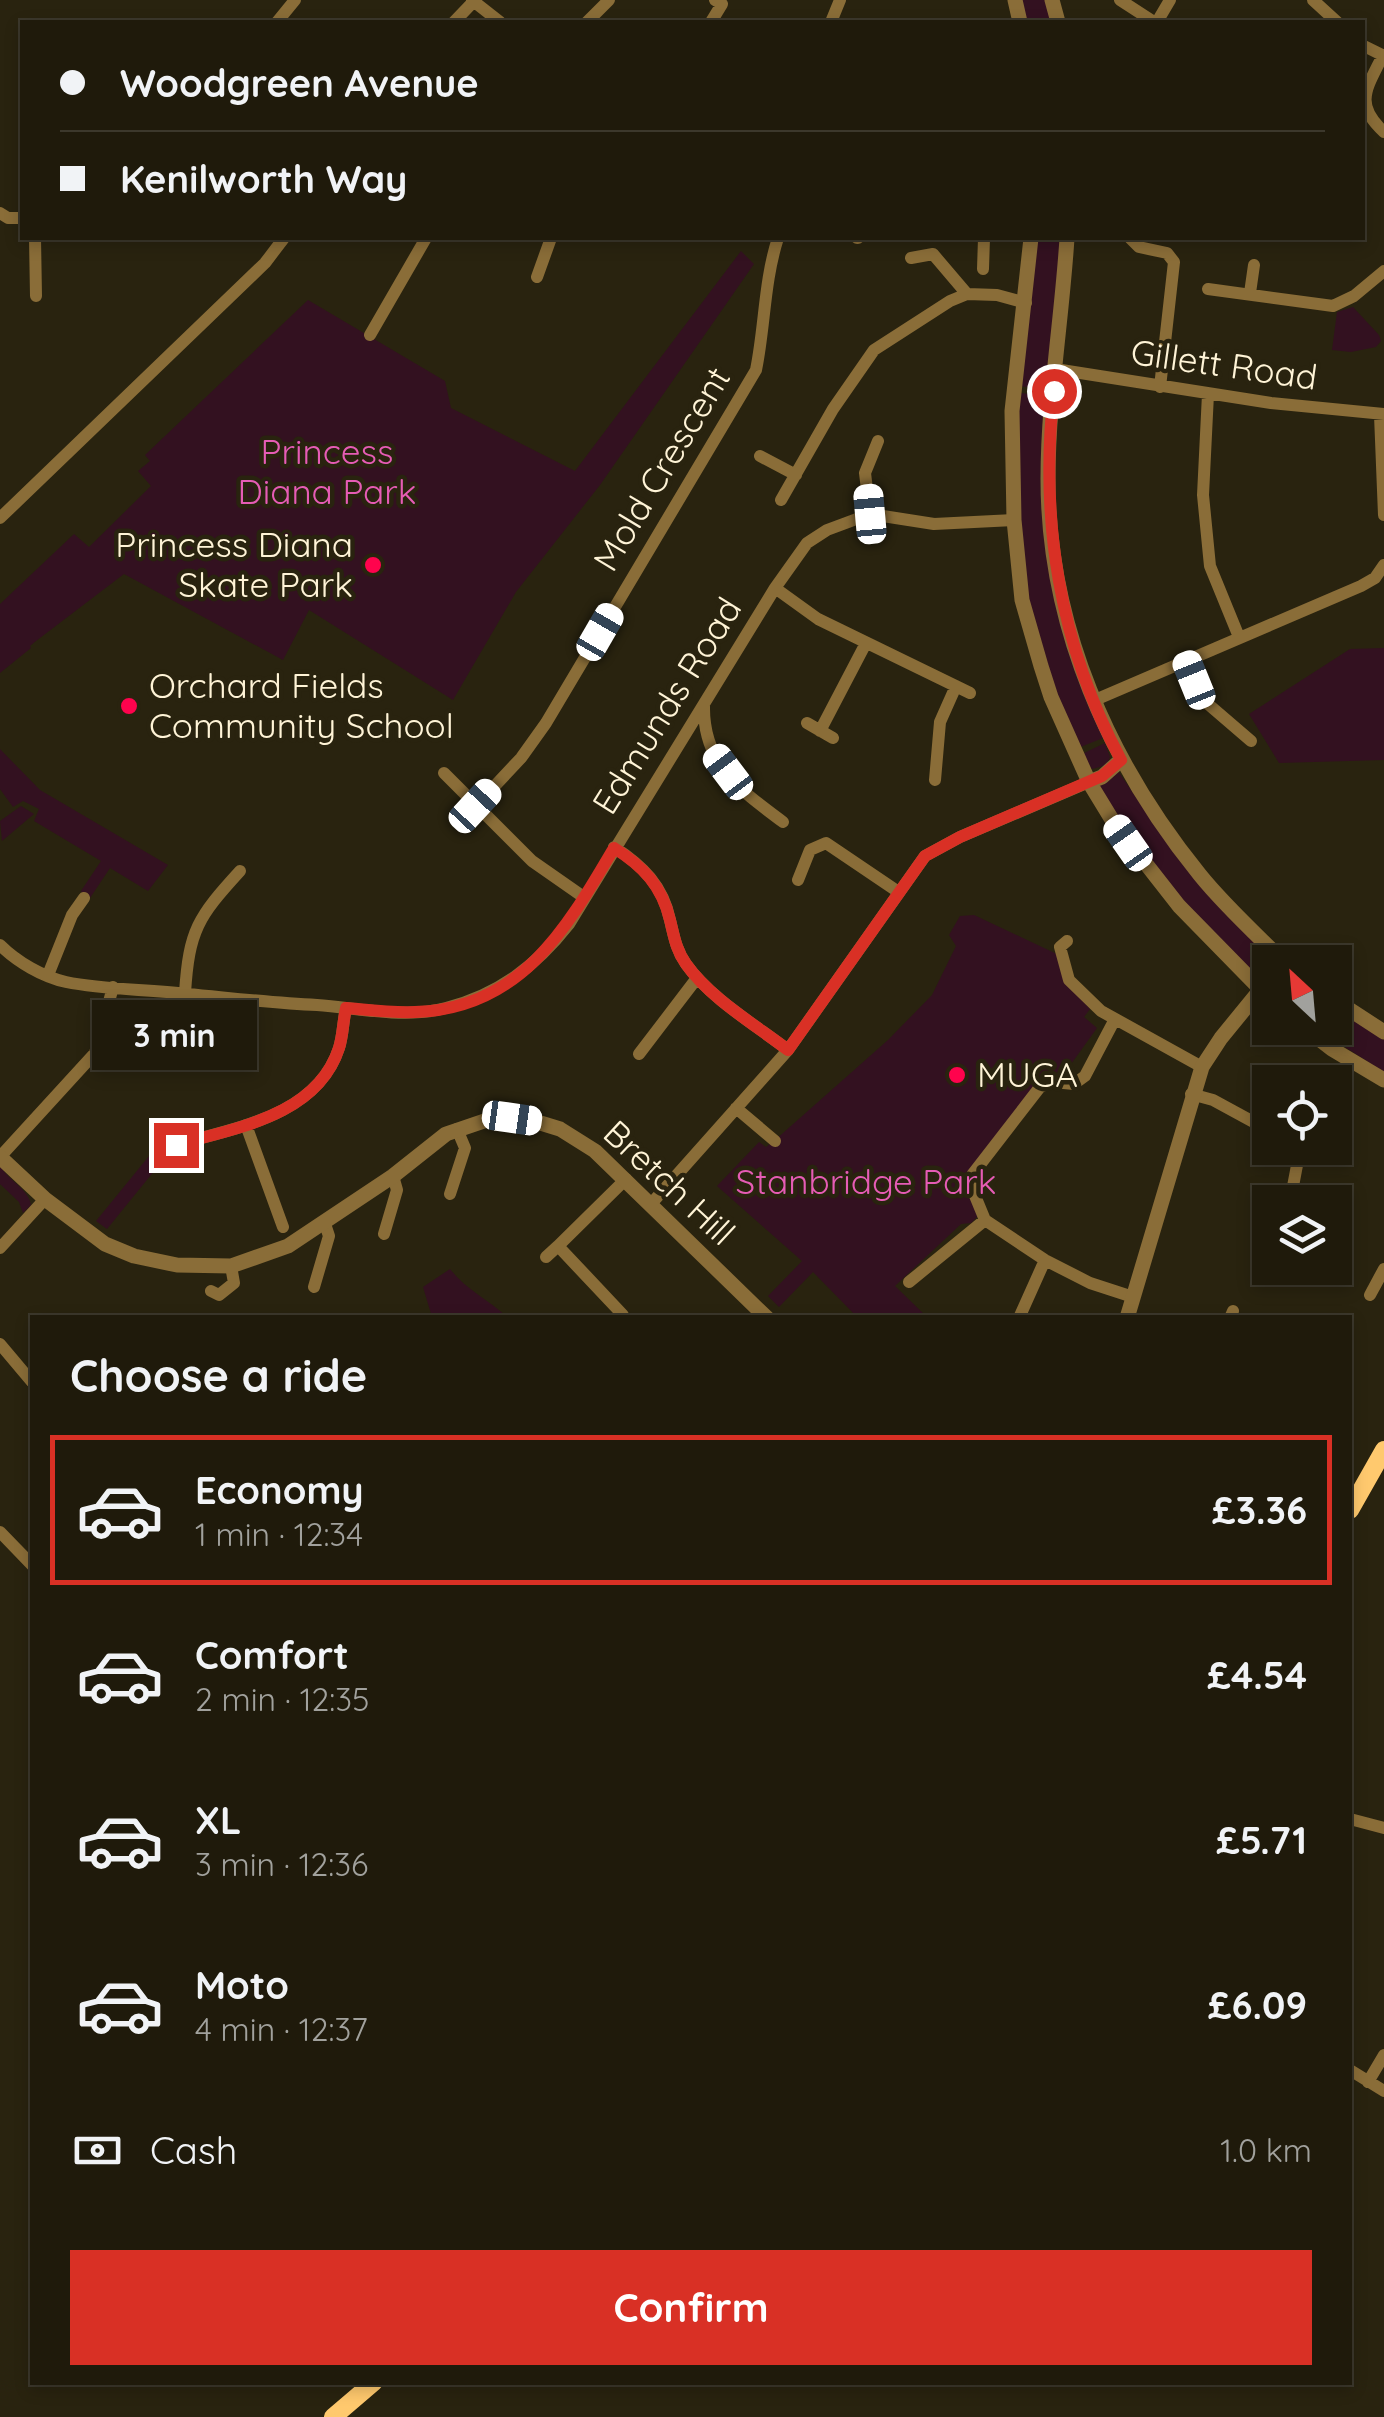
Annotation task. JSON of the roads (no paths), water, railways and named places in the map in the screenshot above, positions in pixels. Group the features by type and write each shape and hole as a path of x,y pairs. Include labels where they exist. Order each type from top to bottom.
{"main road":[{"path":"1352,1506 1384,1450"},
{"path":"333,2417 370,2385"}],"street":[{"path":"279,20 295,0"},
{"path":"589,20 609,0"},
{"path":"1120,0 1153,20"},
{"path":"456,20 473,1 497,20"},
{"path":"1316,1 1335,20"},
{"path":"1365,91 1383,56"},
{"path":"1365,108 1384,132"},
{"path":"35,240 36,296"},
{"path":"0,518 266,262 282,240"},
{"path":"370,335 425,240"},
{"path":"537,277 551,240"},
{"name":"Mold Crescent","path":"475,806 546,723 756,370 768,269 777,240"},
{"path":"983,269 984,240"},
{"path":"1030,240 1012,412 1014,520 1022,600 1051,697 1089,782 1142,862 1179,906 1252,976"},
{"path":"1066,240 1048,437 1050,529 1070,637 1121,760 1158,821 1202,879 1267,945"},
{"path":"1132,240 1140,247 1168,253 1174,262 1160,387"},
{"path":"911,258 933,254 967,294"},
{"path":"1250,293 1254,265"},
{"path":"1208,289 1333,306 1354,296 1384,271"},
{"path":"781,500 833,410 874,350 967,294 996,295 1026,303"},
{"name":"Gillett Road","path":"1055,370 1382,415"},
{"path":"1208,394 1203,494 1210,566 1239,637"},
{"path":"1382,415 1384,516"},
{"path":"878,441 865,472 870,514 934,524 1014,520"},
{"path":"760,456 796,475"},
{"name":"Edmunds Road","path":"0,945 48,976 113,988 287,1006 417,1012 481,998 542,957 569,924 775,588 807,543 828,530 870,514"},
{"path":"1094,700 1361,586 1375,578 1384,565"},
{"path":"775,588 818,619 970,693"},
{"path":"807,723 827,734 866,643"},
{"path":"1186,661 1202,698 1251,741"},
{"path":"935,780 940,722 956,686"},
{"path":"704,703 705,737 714,754 740,788 783,822"},
{"path":"651,1204 788,1050 916,864 936,848 1102,776 1121,760"},
{"path":"444,774 532,861 585,898"},
{"path":"798,880 810,850 826,843 898,891"},
{"path":"614,848 635,861 658,888 676,948 696,978 788,1050"},
{"path":"185,993 187,963 199,918 240,871"},
{"path":"48,976 72,916 84,898"},
{"path":"1059,945 1069,980 1102,1011 1202,1067"},
{"path":"638,1054 696,978"},
{"path":"0,1157 94,1053 113,988"},
{"path":"1129,1315 1191,1094 1202,1067 1252,1006"},
{"path":"176,1145 246,1125 296,1105 322,1081 339,1048 346,1008"},
{"path":"1352,1011 1384,1032"},
{"path":"1115,1018 1085,1076 1074,1084 1053,1082 1040,1087 972,1176 970,1186 985,1220 1046,1260 1090,1283 1133,1298"},
{"path":"1328,1045 1384,1080"},
{"path":"1191,1094 1213,1100 1252,1121"},
{"path":"736,1108 774,1141"},
{"name":"Bretch Hill","path":"0,1157 105,1244 134,1256 177,1265 231,1266 288,1246 457,1129 494,1118 534,1121 576,1138 626,1179 764,1315"},
{"path":"246,1125 283,1228"},
{"path":"450,1194 465,1148 457,1129"},
{"path":"384,1234 396,1190 392,1176"},
{"path":"546,1257 626,1179"},
{"path":"0,1248 45,1198"},
{"path":"909,1282 985,1220"},
{"path":"314,1287 330,1236 324,1224"},
{"path":"558,1246 621,1315"},
{"path":"1020,1315 1046,1260"},
{"path":"212,1290 219,1296 234,1283 231,1266"},
{"path":"1370,1295 1384,1270"},
{"path":"0,1344 5,1363 30,1381"},
{"path":"0,1532 30,1563"},
{"path":"1352,1820 1384,1828"},
{"path":"1368,2082 1384,2055"},
{"path":"1352,2071 1384,2091"}],"place":[{"name":"Princess Diana Skate Park","path":"373,565"},
{"name":"Orchard Fields Community School","path":"129,706"},
{"name":"MUGA","path":"957,1075"}],"park label":[{"name":"Princess Diana Park","path":"327,472"},
{"name":"Stanbridge Park","path":"866,1182"}]}
